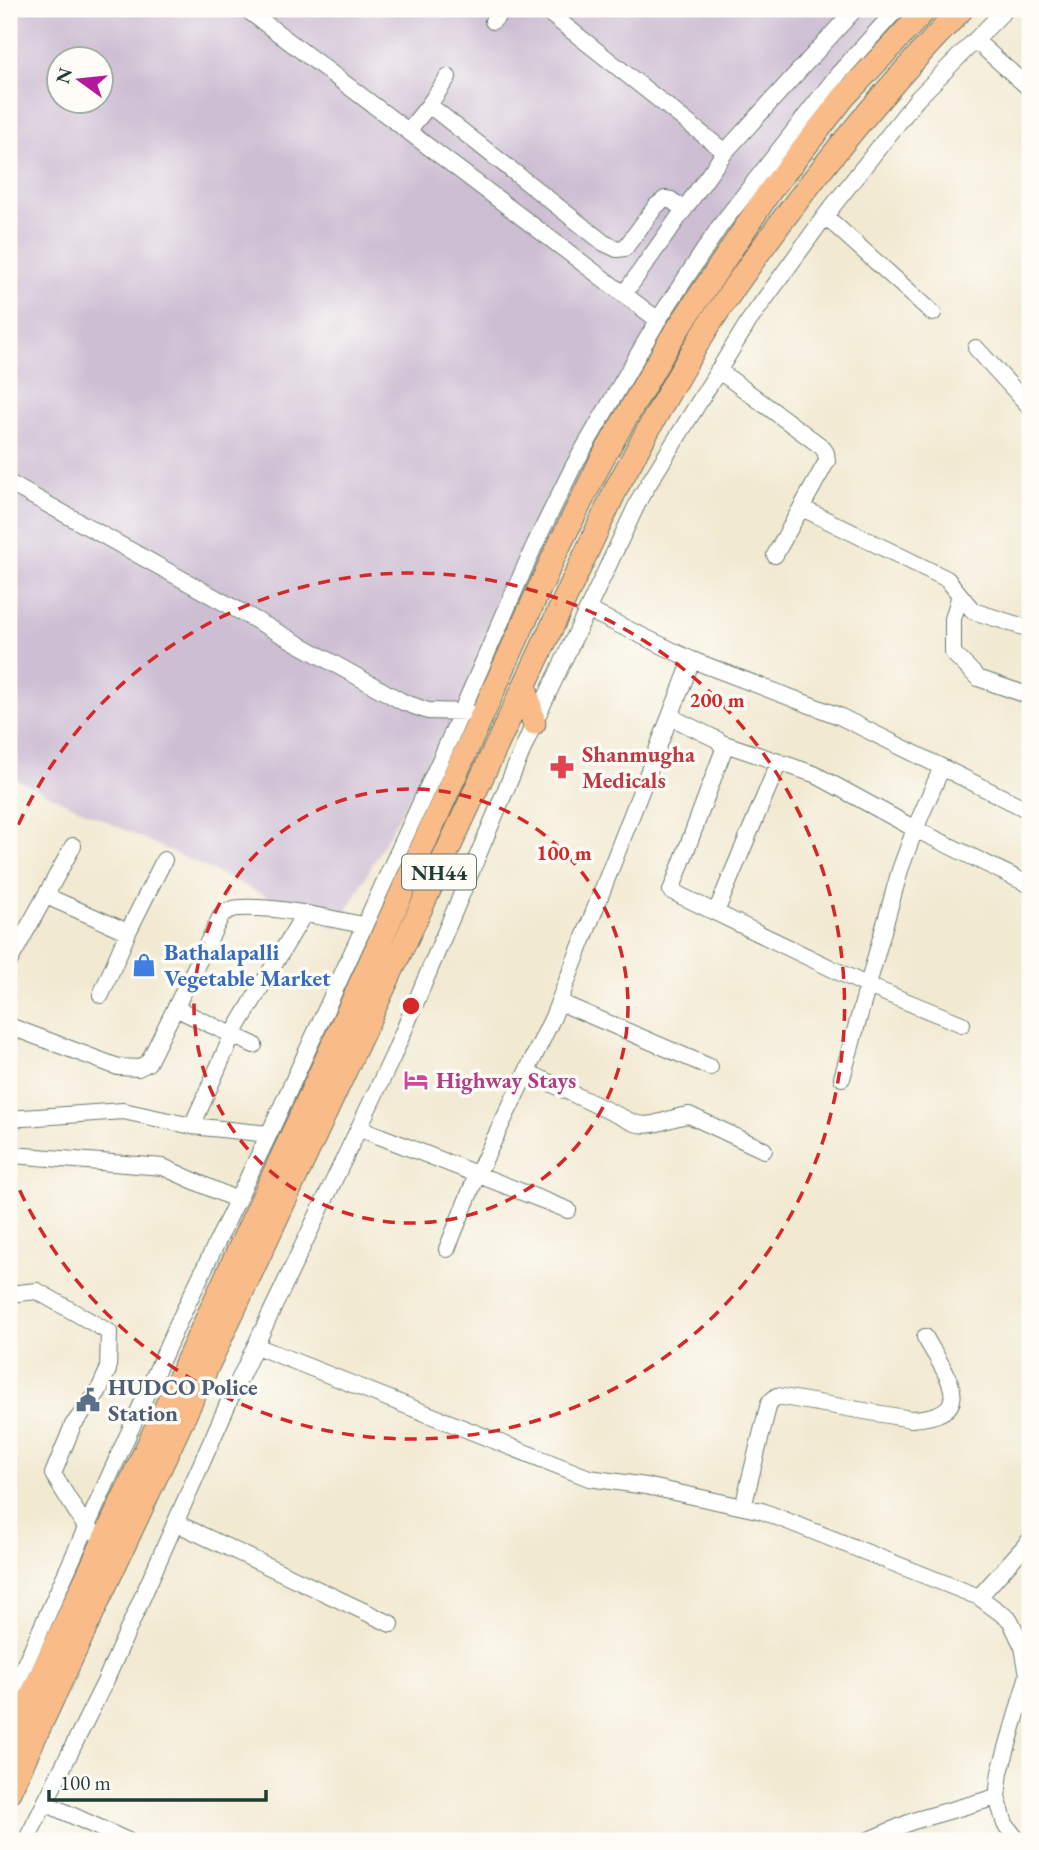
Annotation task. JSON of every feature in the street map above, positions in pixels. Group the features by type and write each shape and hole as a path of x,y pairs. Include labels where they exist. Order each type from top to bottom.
{"highway":[{"name":"NH44","path":"9,1745 96,1533 134,1480 555,554 602,459 671,339 770,191 844,97 926,9"},
{"name":"NH44","path":"9,1792 617,487 677,377 775,230 832,154 962,9"},
{"path":"525,686 534,723"}],"street":[{"path":"246,9 658,320"},
{"path":"544,9 726,152"},
{"path":"624,294 726,152 855,9"},
{"path":"9,1700 96,1533 179,1321 269,1134 442,756 535,544 573,467 658,320 720,226 839,73 897,9"},
{"path":"26,1841 105,1682 256,1346 393,1056 534,723 641,496 749,321 825,216 917,99 1006,9"},
{"path":"975,40 1030,89"},
{"path":"408,131 448,77"},
{"path":"429,105 604,243 617,249 625,248 656,206 665,199 671,200 684,210"},
{"path":"825,216 933,313"},
{"path":"976,348 1030,407"},
{"path":"718,370 825,450 827,461 775,555"},
{"path":"9,483 402,702 428,711 486,710"},
{"path":"802,508 947,579 973,611 1030,629"},
{"path":"960,595 953,619 953,653 978,678 1030,696"},
{"path":"587,610 692,660 839,716 1030,811"},
{"path":"447,1249 477,1175 559,1002 692,660"},
{"path":"671,717 722,743 814,774 915,829 1030,885"},
{"path":"722,743 724,749 671,891 868,986 962,1024"},
{"path":"716,912 779,762"},
{"path":"842,1078 900,870 943,767"},
{"path":"9,962 73,846"},
{"path":"101,995 163,860"},
{"path":"46,896 128,932"},
{"path":"9,1026 118,1067 138,1068 148,1063 221,916 226,911 239,908 304,914 365,925"},
{"path":"192,1126 232,1036 304,914"},
{"path":"559,1002 710,1067"},
{"path":"175,1008 254,1045"},
{"path":"527,1072 634,1123 653,1125 684,1115 694,1116 764,1150"},
{"path":"9,1119 123,1111 192,1126 269,1134"},
{"path":"359,1128 568,1210"},
{"path":"12,1155 163,1167 237,1200"},
{"path":"9,1294 37,1291 109,1332 108,1370 98,1392 73,1425 53,1474 96,1533"},
{"path":"743,1507 769,1403 773,1397 911,1419 932,1418 942,1414 953,1399 953,1388 925,1337"},
{"path":"256,1346 589,1478 646,1486 762,1511 979,1597 1010,1620 1023,1647 1028,1675 1000,1772 997,1797 1005,1825 1018,1841"},
{"path":"176,1523 391,1624"},
{"path":"979,1597 1030,1540"},
{"path":"866,1841 913,1821 997,1797"},
{"path":"44,1803 128,1841"}],"shaded area":[{"path":"9,9 889,9 731,212 337,929 9,776"}],"place":[{"name":"Shanmugha Medicals","path":"562,767"},
{"name":"Bathalapalli Vegetable Market","path":"144,965"},
{"name":"Highway Stays","path":"416,1080"},
{"name":"HUDCO Police Station","path":"88,1400"}]}
